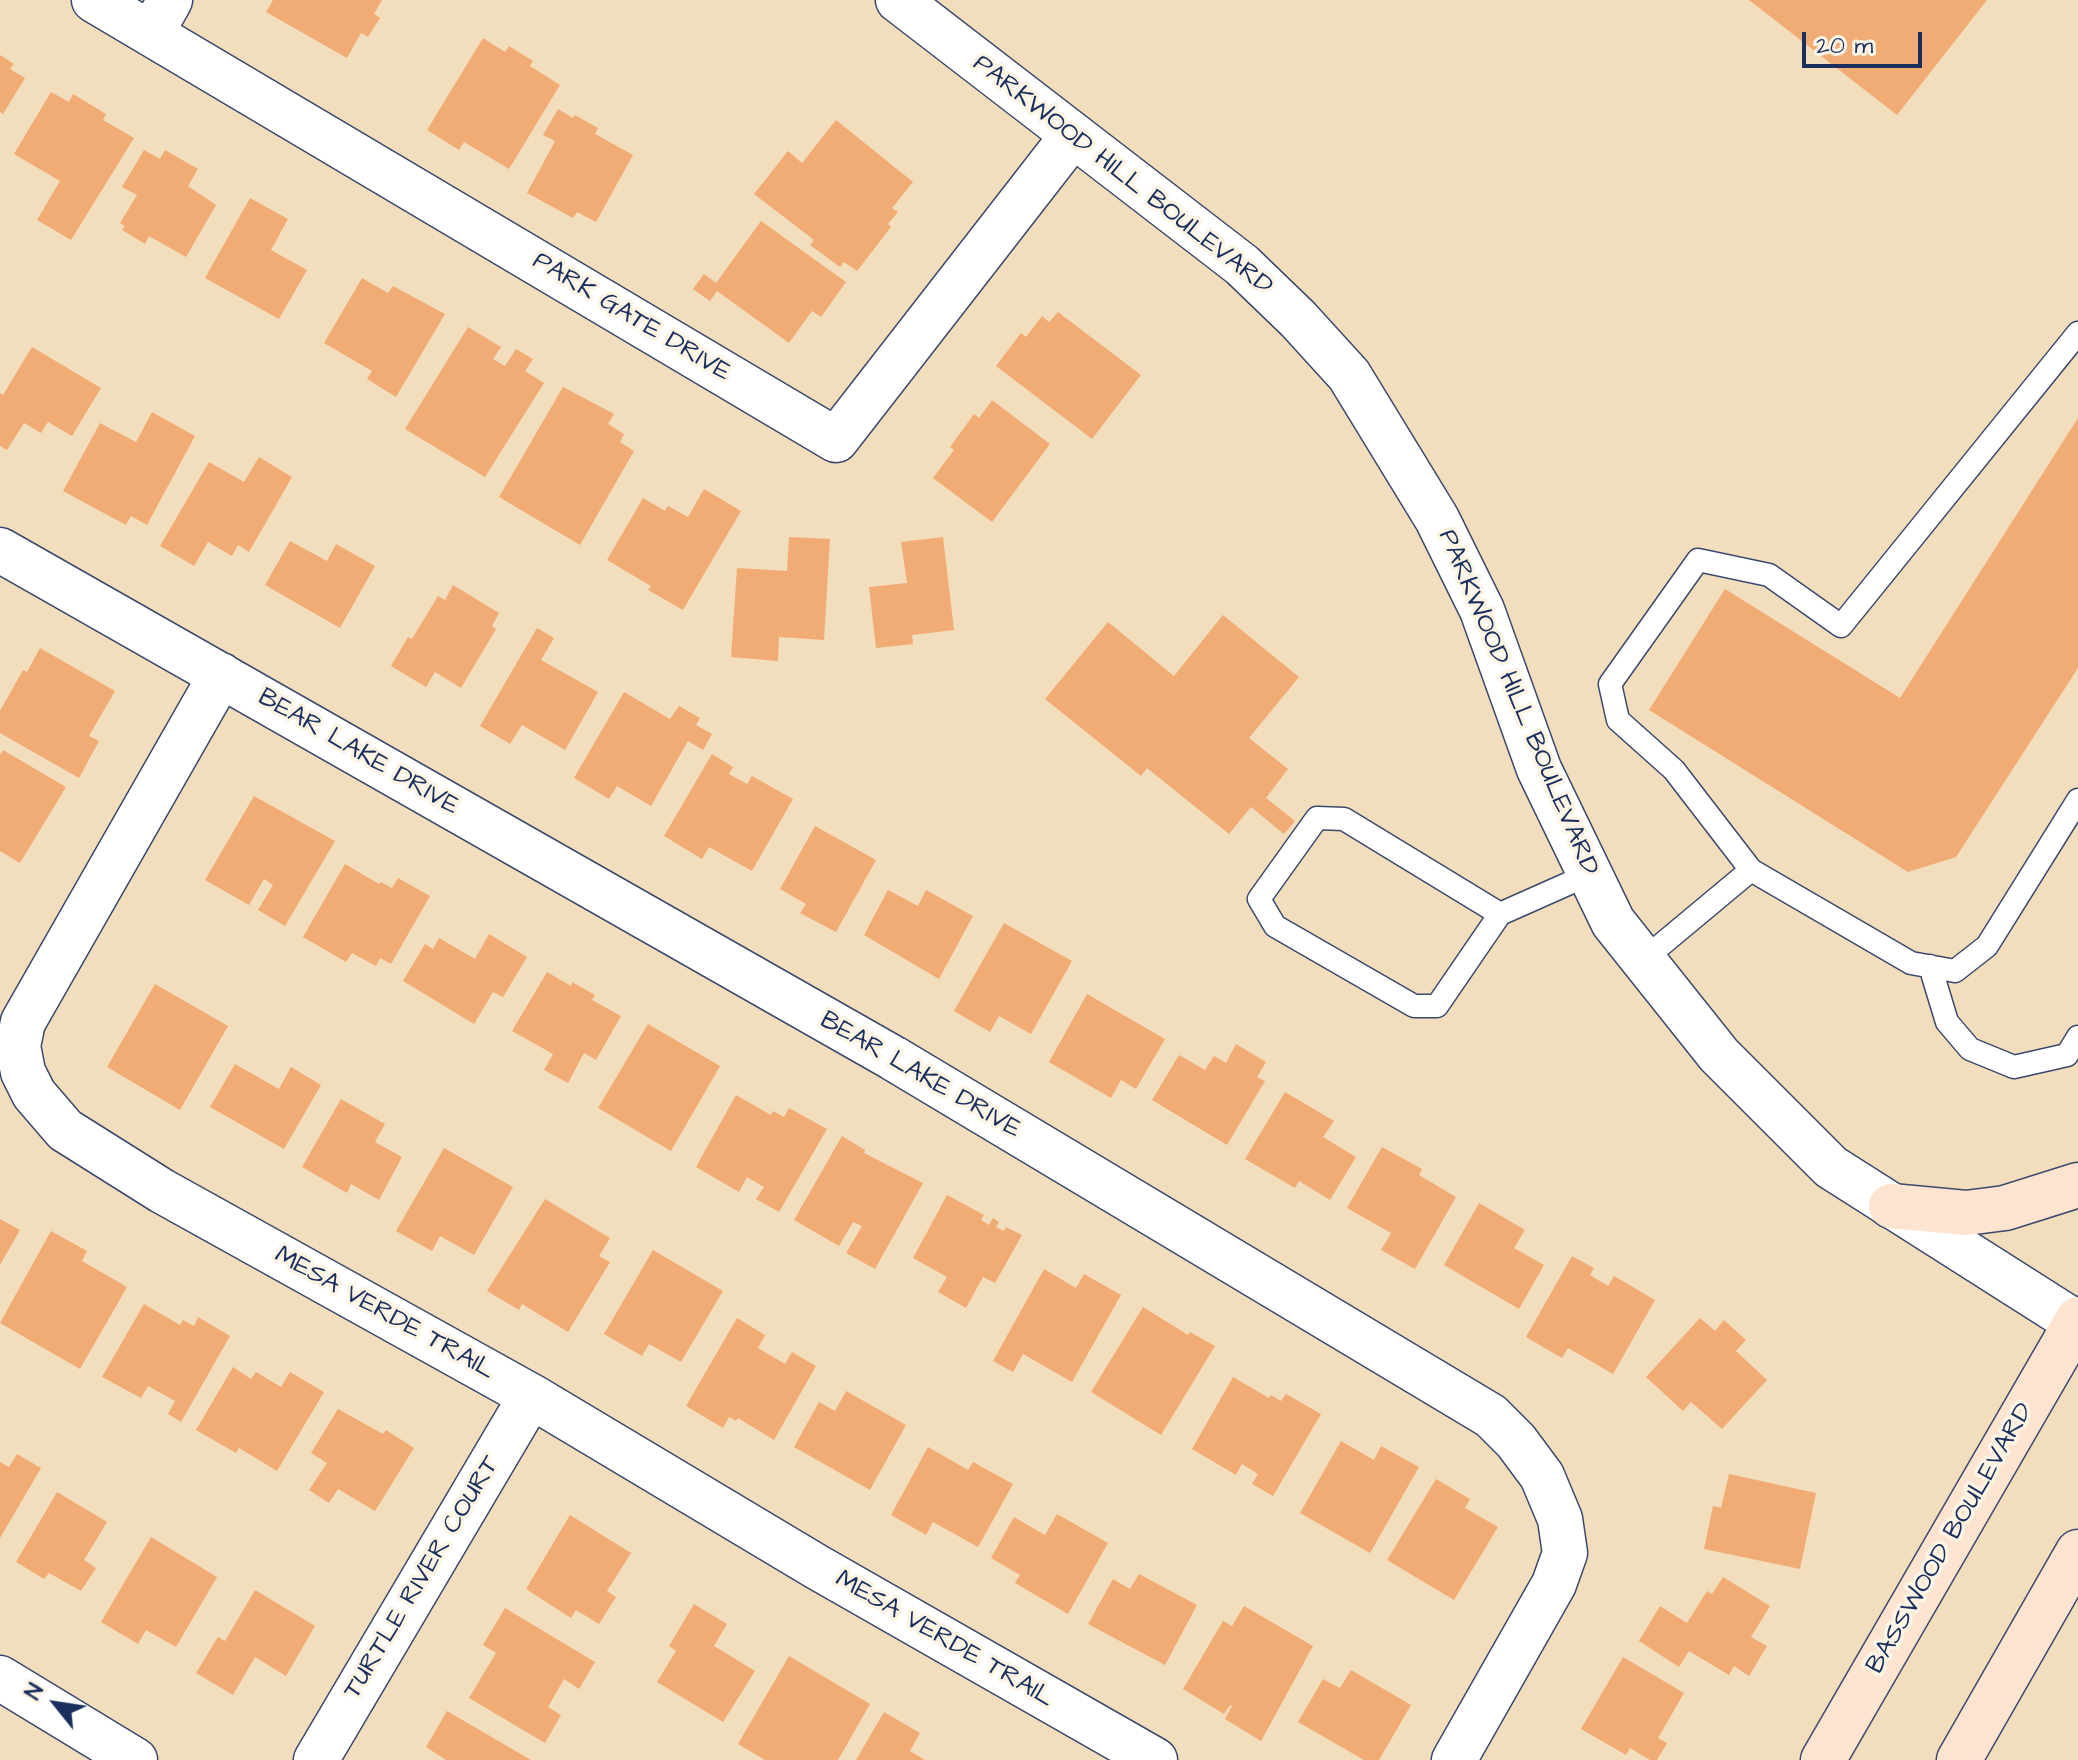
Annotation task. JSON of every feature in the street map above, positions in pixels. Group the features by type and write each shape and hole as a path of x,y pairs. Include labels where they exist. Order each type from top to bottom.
{"main road":[{"path":"1891,1206 1966,1213 2005,1208 2078,1185"},
{"name":"BASSWOOD BOULEVARD","path":"1823,1760 2077,1322"},
{"path":"1959,1760 2078,1552"}],"street":[{"name":"PARK GATE DRIVE","path":"94,0 160,17 836,440 1073,135"},
{"name":"PARKWOOD HILL BOULEVARD","path":"898,0 1242,265 1298,319 1349,375 1437,519 1482,610 1539,769 1613,922 1719,1055 1831,1167 2077,1322"},
{"name":"BEAR LAKE DRIVE","path":"0,550 893,1058 1491,1416 1516,1441 1542,1476 1560,1519 1565,1553 1554,1584 1454,1760"},
{"name":"MESA VERDE TRAIL","path":"221,675 23,1022 18,1046 23,1072 34,1094 65,1130 162,1191 531,1396 817,1567 1155,1760"},
{"name":"TURTLE RIVER COURT","path":"316,1760 531,1396"},
{"path":"0,1678 135,1760"}],"lane":[{"path":"2078,333 1841,626 1769,575 1698,560 1610,684 1618,720 1674,770 1751,870 1911,963 1955,971 1987,946 2078,800"},
{"path":"1500,914 1344,819 1317,818 1259,899 1275,926 1414,1006 1437,1006 1500,914 1590,874"},
{"path":"1643,960 1751,870"},
{"path":"1930,966 1947,1022 1970,1049 2014,1067 2067,1055 2078,1037"}],"building":[{"path":"273,0 382,0 374,14 380,18 368,37 361,33 347,58 266,12"},
{"path":"1749,0 1987,0 1897,115"},
{"path":"483,38 505,52 509,46 533,61 530,66 560,85 509,169 464,142 459,150 427,130"},
{"path":"0,55 14,64 10,69 25,78 3,114 0,112"},
{"path":"51,92 69,102 73,94 106,114 103,120 134,138 71,240 37,220 60,181 14,154"},
{"path":"558,109 598,128 595,134 633,155 596,222 577,212 573,218 527,193 555,141 543,135"},
{"path":"836,120 913,182 892,208 898,212 888,224 891,227 857,271 844,262 840,267 810,245 814,240 754,194 788,151 802,163"},
{"path":"144,150 160,159 165,150 198,169 188,186 216,205 186,257 149,236 145,244 122,230 125,226 120,223 137,195 122,187"},
{"path":"250,198 288,219 271,250 307,270 279,319 205,278"},
{"path":"761,221 846,282 821,317 812,311 789,343 717,291 710,301 693,289 704,274 716,283"},
{"path":"362,278 388,293 393,286 445,314 396,397 367,379 372,371 324,343"},
{"path":"1058,312 1141,375 1092,439 996,366 1021,333 1026,337 1042,316 1049,322"},
{"path":"468,327 501,347 493,359 505,366 516,349 533,359 525,371 544,383 485,477 405,429"},
{"path":"32,347 101,388 72,436 48,422 41,433 24,423 7,450 0,446 0,393 3,395"},
{"path":"563,387 614,414 608,424 624,434 620,442 634,451 580,545 499,497"},
{"path":"992,400 1050,444 992,522 933,478 954,450 950,447 974,414 979,418"},
{"path":"152,412 195,436 147,525 131,516 126,525 63,491 100,423 136,442"},
{"path":"2078,418 2078,668 1956,857 1908,872 1649,710 1725,589 1900,698"},
{"path":"259,457 292,477 249,552 238,545 232,556 208,542 194,566 160,546 209,462 244,482"},
{"path":"704,489 741,511 683,610 648,590 651,586 607,560 643,498 665,511 668,506 688,517"},
{"path":"789,537 830,539 824,640 779,637 778,661 731,657 737,568 787,571"},
{"path":"943,537 954,630 912,635 913,644 876,648 869,587 907,583 901,542"},
{"path":"290,541 327,561 336,544 375,566 340,628 265,585"},
{"path":"453,585 499,613 492,626 496,629 461,688 435,672 426,687 391,666 438,596 445,600"},
{"path":"1223,615 1299,677 1249,738 1288,769 1266,798 1295,821 1284,834 1251,807 1229,834 1147,768 1141,776 1045,699 1108,622 1174,676"},
{"path":"537,628 554,638 541,660 598,692 565,750 522,725 510,744 480,726"},
{"path":"40,648 115,691 89,736 99,741 79,778 0,733 0,711 23,670 27,672"},
{"path":"624,692 670,719 679,706 700,718 696,725 712,734 703,750 688,741 651,806 617,786 609,799 574,778"},
{"path":"3,750 66,787 20,863 0,851 0,755"},
{"path":"712,754 733,767 729,774 747,784 752,776 793,799 752,871 709,847 702,859 664,836"},
{"path":"254,796 335,841 285,926 258,910 273,885 264,879 249,905 205,880"},
{"path":"815,826 876,860 836,932 800,913 806,904 780,889"},
{"path":"345,864 379,884 381,882 392,888 398,878 430,896 391,964 380,958 376,966 352,953 346,962 303,937"},
{"path":"888,890 918,906 926,890 973,916 939,979 864,935"},
{"path":"1004,923 1072,961 1031,1034 999,1016 990,1032 954,1011"},
{"path":"489,934 527,957 503,997 493,992 474,1024 403,981 425,944 433,949 439,938 475,959"},
{"path":"547,972 595,995 592,1000 621,1016 596,1060 584,1053 568,1083 544,1070 553,1054 512,1031"},
{"path":"155,984 228,1026 180,1110 107,1067"},
{"path":"1087,994 1165,1039 1136,1089 1121,1080 1111,1098 1049,1062"},
{"path":"648,1024 720,1066 671,1151 598,1108"},
{"path":"1236,1044 1266,1062 1257,1077 1265,1081 1227,1145 1152,1100 1179,1055 1205,1070 1214,1056 1226,1063"},
{"path":"235,1064 279,1089 291,1067 321,1085 284,1149 210,1107"},
{"path":"1285,1092 1334,1121 1323,1137 1356,1157 1330,1200 1299,1181 1295,1188 1245,1159"},
{"path":"736,1095 771,1115 773,1111 784,1117 789,1108 827,1129 779,1212 756,1199 764,1187 747,1177 739,1192 696,1167"},
{"path":"341,1099 385,1124 375,1142 402,1157 379,1200 351,1184 347,1193 302,1167"},
{"path":"842,1136 865,1150 864,1153 923,1183 875,1269 846,1253 862,1226 853,1222 839,1246 794,1220"},
{"path":"1382,1147 1422,1169 1419,1175 1456,1197 1415,1269 1381,1250 1391,1233 1347,1208"},
{"path":"444,1148 513,1187 474,1255 440,1236 432,1251 396,1231"},
{"path":"947,1195 984,1215 981,1220 989,1225 993,1218 999,1222 996,1227 1004,1231 1006,1227 1022,1235 995,1283 983,1277 966,1308 938,1292 947,1277 913,1258"},
{"path":"545,1199 610,1238 599,1256 610,1262 568,1332 522,1304 519,1310 487,1291"},
{"path":"1479,1203 1525,1230 1514,1248 1544,1265 1519,1309 1444,1265"},
{"path":"0,1219 20,1230 0,1265"},
{"path":"51,1231 87,1251 82,1261 127,1287 80,1369 0,1323"},
{"path":"653,1250 723,1291 681,1362 649,1344 642,1356 604,1334"},
{"path":"1572,1256 1594,1268 1590,1275 1608,1286 1614,1276 1655,1300 1613,1374 1568,1348 1562,1358 1526,1337"},
{"path":"1044,1269 1076,1288 1084,1274 1121,1295 1072,1382 1023,1354 1013,1372 993,1361"},
{"path":"144,1304 180,1325 183,1320 194,1326 198,1317 230,1336 181,1422 168,1414 175,1401 148,1386 141,1398 102,1377"},
{"path":"1143,1307 1188,1335 1190,1332 1215,1346 1161,1435 1091,1392"},
{"path":"737,1318 765,1335 758,1348 785,1364 792,1352 816,1366 774,1440 738,1418 736,1421 729,1417 723,1428 686,1406"},
{"path":"1700,1318 1715,1331 1724,1320 1746,1340 1736,1351 1767,1380 1722,1429 1691,1402 1683,1411 1646,1377"},
{"path":"233,1367 251,1379 256,1372 281,1387 290,1372 324,1392 277,1471 239,1448 236,1453 196,1430"},
{"path":"1233,1377 1269,1398 1271,1395 1281,1401 1286,1394 1321,1414 1273,1496 1252,1484 1258,1474 1242,1464 1236,1475 1192,1449"},
{"path":"846,1391 906,1425 870,1490 794,1447 819,1402 835,1411"},
{"path":"338,1409 383,1434 386,1430 414,1448 375,1511 338,1489 329,1503 309,1490 327,1463 311,1453"},
{"path":"1341,1441 1374,1460 1381,1446 1419,1467 1370,1553 1300,1513"},
{"path":"928,1447 968,1470 973,1462 1013,1484 978,1547 933,1522 926,1535 891,1515"},
{"path":"17,1454 41,1468 0,1538 0,1462 9,1467"},
{"path":"1729,1474 1816,1493 1800,1569 1704,1549 1713,1506 1721,1508"},
{"path":"1436,1479 1470,1499 1465,1508 1498,1527 1454,1600 1387,1560"},
{"path":"57,1492 107,1522 84,1560 96,1568 81,1591 49,1573 44,1579 16,1562"},
{"path":"1057,1514 1108,1543 1068,1614 1015,1583 1020,1575 991,1558 1014,1517 1045,1535"},
{"path":"570,1515 631,1553 607,1591 616,1597 599,1624 576,1610 571,1618 526,1589"},
{"path":"151,1537 217,1577 176,1647 146,1630 138,1644 101,1622"},
{"path":"1139,1574 1197,1605 1165,1665 1088,1624 1113,1579 1130,1589"},
{"path":"1723,1577 1770,1606 1751,1637 1767,1646 1749,1676 1734,1666 1729,1675 1689,1651 1679,1667 1639,1641 1660,1606 1687,1623 1707,1591 1712,1594"},
{"path":"255,1590 315,1626 286,1676 255,1657 233,1695 196,1673 218,1637 225,1641"},
{"path":"694,1604 727,1624 714,1646 755,1671 723,1722 657,1682 676,1651 669,1646"},
{"path":"1244,1606 1313,1646 1261,1741 1225,1719 1232,1706 1224,1714 1183,1689 1223,1621 1232,1626"},
{"path":"505,1608 595,1662 579,1689 564,1679 548,1707 561,1715 545,1743 469,1698 496,1653 483,1645"},
{"path":"789,1656 870,1704 838,1760 765,1760 738,1744"},
{"path":"1623,1657 1684,1693 1658,1738 1667,1743 1657,1760 1650,1760 1630,1748 1626,1755 1581,1729"},
{"path":"1351,1670 1411,1705 1379,1760 1364,1760 1298,1722 1323,1679 1340,1688"},
{"path":"447,1711 531,1760 446,1760 426,1747"},
{"path":"884,1712 920,1733 910,1751 925,1760 856,1760"}]}
